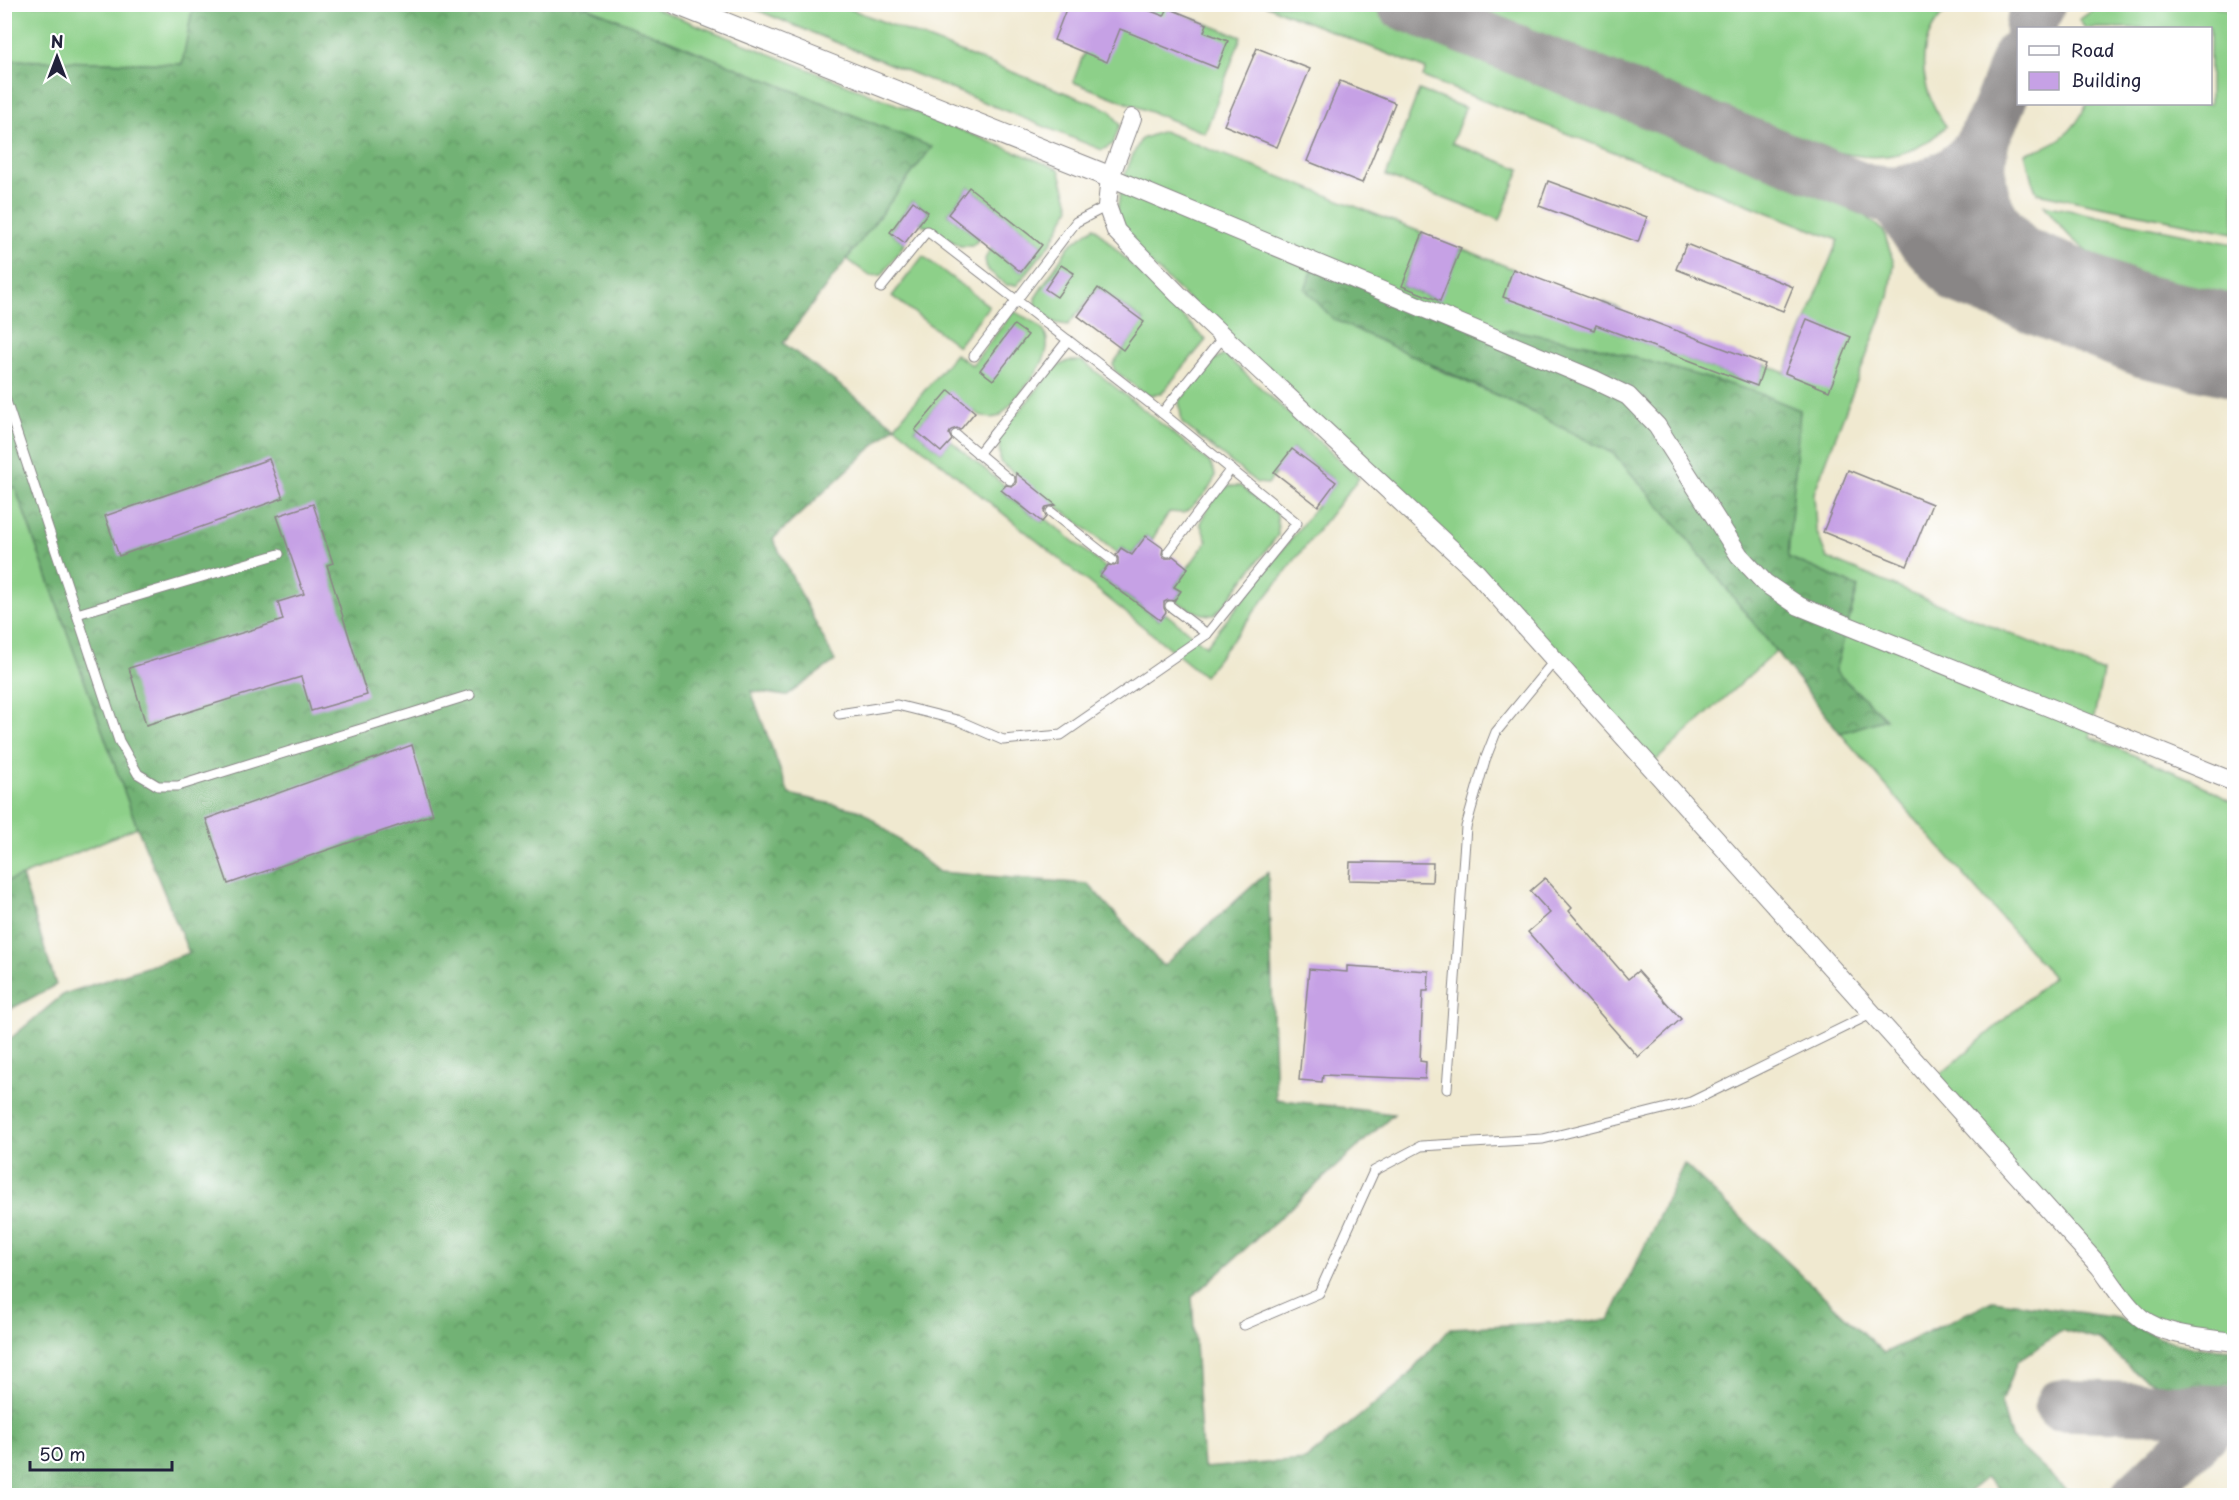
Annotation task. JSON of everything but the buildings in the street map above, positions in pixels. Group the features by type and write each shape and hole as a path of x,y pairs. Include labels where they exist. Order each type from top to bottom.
{"street":[{"path":"677,4 1110,177 1628,396 1657,426 1739,555 1765,583 1798,606 2235,782"},
{"path":"1132,118 1110,177 1107,206 1116,231 1224,336 1474,570 2100,1267 2141,1318 2165,1329 2192,1336 2235,1342"}],"lane":[{"path":"974,356 1076,222 1107,206"},
{"path":"839,714 897,705 957,720 1003,740 1061,735 1207,634 1297,523 1162,413 927,231 881,288"},
{"path":"1162,413 1224,336"},
{"path":"978,454 1068,340"},
{"path":"4,395 118,741 138,774 158,786 178,786 470,695"},
{"path":"956,435 1010,480"},
{"path":"1168,552 1231,469"},
{"path":"1051,512 1112,560"},
{"path":"77,614 279,554"},
{"path":"1170,606 1207,634"},
{"path":"1447,1089 1466,827 1485,760 1496,732 1555,660"},
{"path":"1244,1325 1319,1293 1374,1171 1420,1146 1544,1139 1691,1102 1872,1013"}],"green space":[{"path":"1359,4 1831,194 1864,214 1884,232 1894,264 1889,297 1814,493 1816,530 1827,558 2103,672 2090,737 2191,779 2232,802 2234,1342 2141,1318 1933,1081 2053,977 1840,733 1886,719 1835,671 1858,587 1787,557 1800,410 1430,366 1514,403 1614,454 1678,527 1776,651 1650,766 1474,570 1116,231 1120,195 1135,150 1141,139 1163,131 1423,233 1402,286 1439,301 1461,248 1513,269 1594,329 1604,302 1621,309 1613,331 1757,386 1765,364 1785,373 1838,240 1423,77 1426,69 1265,5"},
{"path":"5,5 193,5 183,64 5,60"},
{"path":"193,5 582,5 932,147 783,343 895,426 773,539 835,661 786,696 751,691 789,794 862,811 939,872 1088,884 1163,966 1268,872 1276,1099 1394,1114 1192,1297 1203,1468 1305,1460 1402,1382 1450,1328 1609,1320 1684,1164 1884,1353 1994,1300 2118,1318 2159,1338 2192,1347 2234,1350 2234,1389 2161,1387 2135,1372 2099,1340 2063,1330 2017,1362 2001,1402 2011,1438 2071,1494 2069,1496 2008,1495 1986,1478 1964,1496 5,1495 5,1043 64,994 189,953 137,827 15,487 5,489 5,60 182,64"},
{"path":"582,5 647,5 1059,169 1070,207 1051,243 1017,285 1006,285 987,269 985,259 991,248 1021,272 1042,245 969,187 948,214 979,239 972,246 960,246 920,223 928,212 912,201 890,232 905,243 882,275 870,276 847,259 931,147"},
{"path":"744,5 840,5 1110,110 1120,125 1113,144 1102,150"},
{"path":"1102,5 1158,5 1241,37 1205,133 1073,82"},
{"path":"1467,5 1953,5 1940,18 1931,32 1925,47 1924,63 1925,79 1930,95 1946,126 1920,146 1892,155 1861,156 1830,150"},
{"path":"2100,5 2213,5 2234,13 2234,233 2037,193 2025,153 2063,137 2076,123 2086,105 2212,105 2212,27 2084,27 2079,20"},
{"path":"1419,90 1465,108 1452,143 1520,169 1500,220 1386,176"},
{"path":"2044,205 2234,244 2234,296 2153,279 2095,256 2073,240"},
{"path":"1094,227 1206,340 1161,394 1146,395 1114,370 1113,364 1144,321 1098,288 1068,325 1055,323 1036,308 1035,298 1069,246"},
{"path":"923,256 989,306 958,346 892,296"},
{"path":"1317,259 1486,335 1511,330 1591,345 1756,392 1800,410 1788,557 1858,587 1835,671 1886,719 1840,733 1678,527 1614,454 1514,403 1333,319 1305,289"},
{"path":"1014,311 1039,326 1047,339 1047,350 1042,363 1026,387 1000,416 993,418 972,411 949,391 915,430 941,452 951,441 1005,486 1002,491 1042,522 1045,518 1106,568 1100,576 1159,620 1165,613 1206,646 1336,482 1293,449 1268,484 1257,483 1182,423 1179,401 1215,359 1225,355 1359,478 1204,676 895,426 955,354 972,365"},
{"path":"1068,361 1082,361 1089,366 1209,462 1214,471 1211,486 1198,501 1184,513 1169,512 1152,540 1146,536 1132,555 1122,548 1117,553 1000,462 999,435 1055,368"},
{"path":"1229,486 1240,486 1277,514 1278,535 1214,615 1198,613 1175,600 1181,591 1174,587 1207,541 1200,523 1205,513 1216,497"},
{"path":"15,487 137,827 5,882 4,489"},
{"path":"22,876 56,985 5,1012 5,882"}],"taxiway":[{"path":"1402,4 2142,300 2234,320"},
{"path":"2030,27 2040,4"},
{"path":"1868,190 1907,191 1930,184 1962,165 1977,149 1989,127 2017,58"},
{"path":"1986,132 1981,167 1984,198 1998,226 2022,252"},
{"path":"1896,202 1918,235 1959,279 2143,352 2234,372"},
{"path":"2060,1405 2234,1411"},
{"path":"2137,1496 2227,1410"}]}
